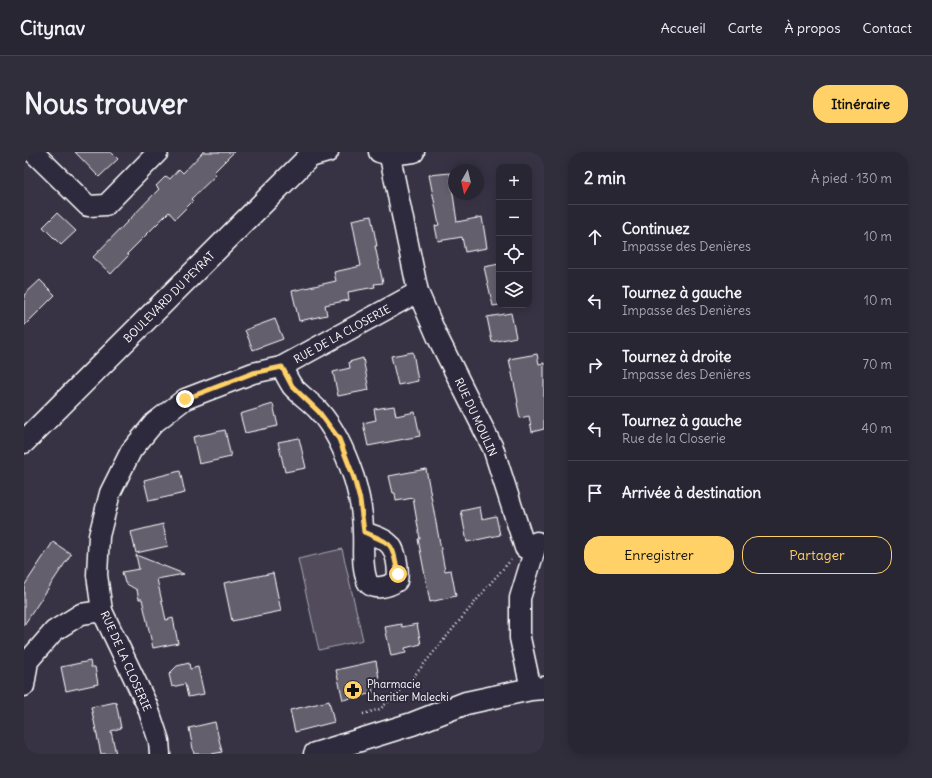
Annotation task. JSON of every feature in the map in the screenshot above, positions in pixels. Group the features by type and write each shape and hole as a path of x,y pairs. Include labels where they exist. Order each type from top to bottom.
{"main road":[{"name":"BOULEVARD DU PEYRAT","path":"24,442 316,154"},
{"path":"315,754 412,724 466,704 537,688"}],"street":[{"path":"43,155 88,206 106,205 158,152"},
{"path":"386,153 414,152"},
{"name":"RUE DU MOULIN","path":"386,153 418,292 437,336 493,448 535,542"},
{"name":"RUE DE LA CLOSERIE","path":"160,754 159,741 147,705 102,611 97,575 100,536 110,493 131,451 154,423 185,399 253,373 282,367 418,292"},
{"path":"282,367 292,386 319,412 339,439 354,478 360,500 364,532"},
{"path":"535,542 520,598 520,638 537,688"},
{"path":"24,686 28,661 54,631 81,614 102,611"}],"path":[{"path":"364,714 380,709 405,688 508,564 535,542"}],"shaded area":[{"path":"342,549 363,640 319,650 298,559"}],"building":[{"path":"75,152 111,152 118,159 99,177"},
{"path":"203,152 234,152 214,172 216,175 191,199 193,201 175,219 169,212 127,254 129,255 111,274 93,257 159,189 156,186 166,176 170,179 179,169 183,173"},
{"path":"448,173 448,200 454,200 457,222 482,217 487,248 465,252 462,237 438,241 435,226 439,225 429,175"},
{"path":"57,213 76,231 61,245 43,227"},
{"path":"371,216 377,246 375,246 383,283 374,284 375,287 348,292 349,300 325,305 327,315 299,321 292,291 336,281 334,272 361,266 352,220"},
{"path":"496,265 496,306 493,306 484,267"},
{"path":"40,280 55,295 24,326 24,295"},
{"path":"511,313 516,337 492,342 487,317"},
{"path":"275,319 283,339 253,350 245,330"},
{"path":"413,352 418,381 398,385 391,356"},
{"path":"537,354 539,364 544,363 544,429 532,432 529,416 520,418 509,359"},
{"path":"363,358 369,390 338,396 333,372 350,368 349,362"},
{"path":"273,404 278,426 245,433 240,414"},
{"path":"394,406 396,416 415,412 420,436 368,446 363,423 376,420 374,409"},
{"path":"225,430 231,457 199,464 193,437"},
{"path":"299,438 306,468 285,472 278,442"},
{"path":"426,469 445,571 451,570 456,596 430,602 418,539 420,539 413,498 396,501 389,476"},
{"path":"180,471 185,493 149,501 144,480"},
{"path":"480,507 482,519 496,516 500,535 467,542 461,511"},
{"path":"163,524 168,546 136,553 131,532"},
{"path":"53,542 71,554 24,625 24,586"},
{"path":"136,555 184,574 157,579 166,620 173,618 178,643 153,648 142,599 139,599 137,590 125,583 122,572 139,569"},
{"path":"273,573 281,611 232,621 224,583"},
{"path":"401,624 402,627 417,624 421,644 405,648 406,653 391,656 385,627"},
{"path":"90,661 91,667 95,667 98,684 66,691 61,667"},
{"path":"376,661 379,678 371,680 373,693 343,700 336,670"},
{"path":"189,663 190,669 198,667 204,694 188,697 185,684 172,687 169,674 177,666"},
{"path":"329,701 334,722 295,732 290,710"},
{"path":"116,702 121,728 111,731 116,754 101,754 91,707"},
{"path":"215,722 222,752 212,754 194,754 189,728"}],"place":[{"name":"Pharmacie Lheritier Malecki","path":"353,690"}],"route":[{"path":"185,399 253,373 282,367 292,386 319,412 339,439 354,478 360,500 364,532 388,542 394,550 398,574"}]}
